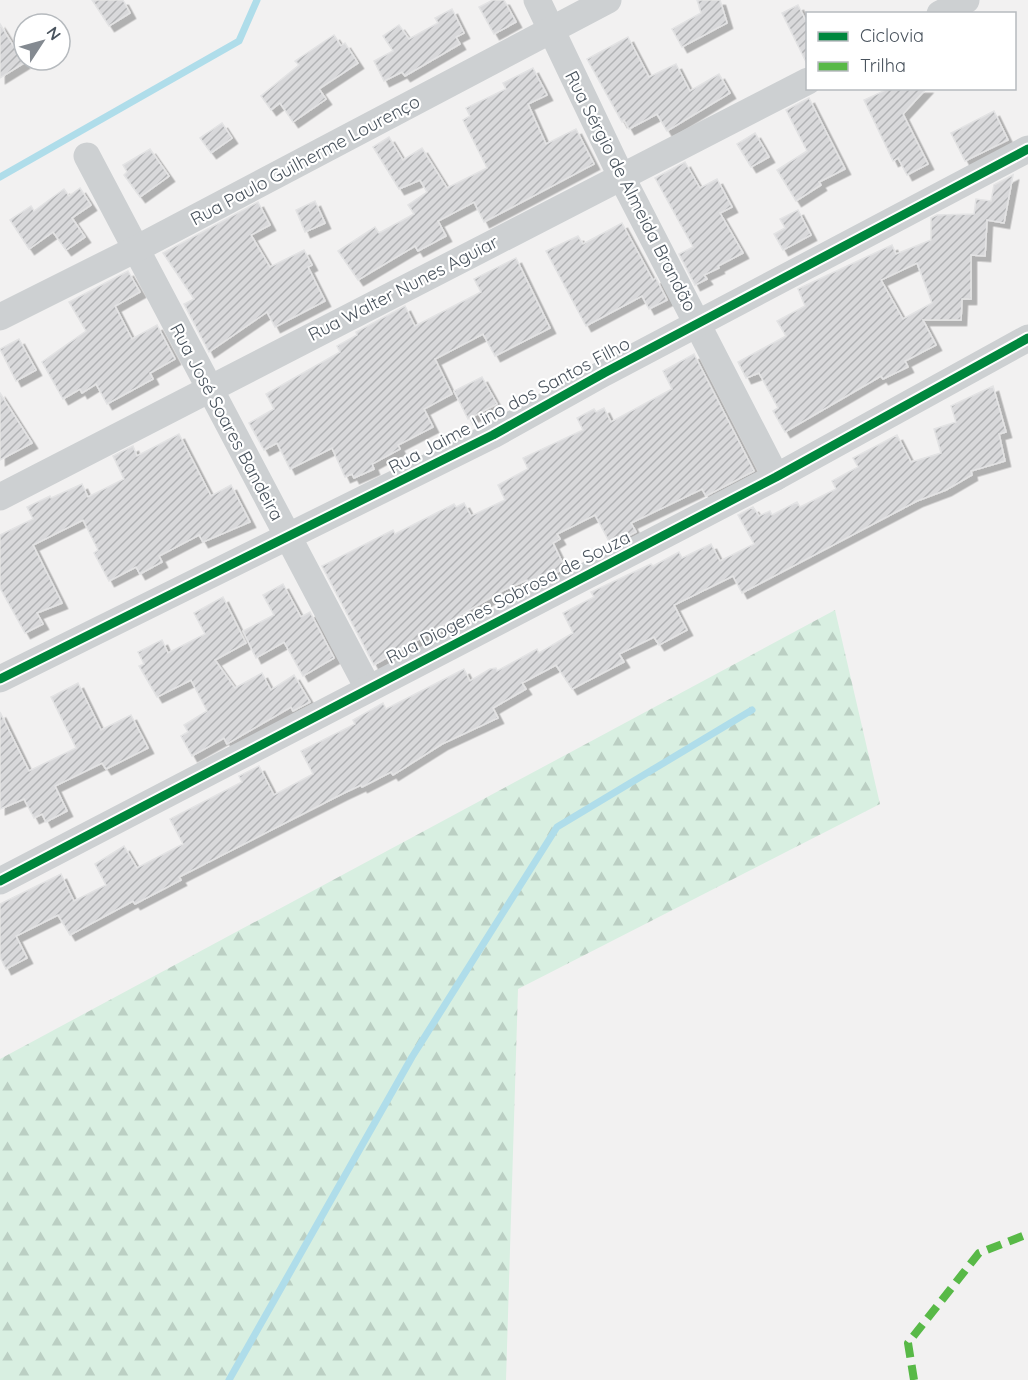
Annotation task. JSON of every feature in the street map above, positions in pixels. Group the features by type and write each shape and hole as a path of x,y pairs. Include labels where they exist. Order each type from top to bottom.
{"street":[{"name":"Rua Sérgio de Almeida Brandão","path":"537,0 621,176 776,477"},
{"name":"Rua Paulo Guilherme Lourenço","path":"0,317 136,249 608,0"},
{"path":"944,12 966,0"},
{"name":"Rua Walter Nunes Aguiar","path":"0,496 806,82"},
{"name":"Rua Jaime Lino dos Santos Filho","path":"0,679 493,435 1028,149"},
{"name":"Rua José Soares Bandeira","path":"87,156 368,688"},
{"name":"Rua Diogenes Sobrosa de Souza","path":"0,881 776,477 1028,338"}],"green space":[{"path":"835,610 880,804 518,989 506,1380 0,1380 0,1059"}],"building":[{"path":"92,0 123,0 130,13 109,26"},
{"path":"493,0 504,0 516,22 494,34 479,7"},
{"path":"697,0 720,0 727,23 682,47 672,29 701,13"},
{"path":"798,5 806,21 806,62 782,13"},
{"path":"452,9 464,33 456,37 460,44 405,76 402,72 384,81 374,61 393,51 383,36 399,25 409,39 438,23 435,18"},
{"path":"0,24 12,44 12,70 0,78"},
{"path":"334,35 341,46 345,43 358,63 319,89 326,99 293,122 280,103 271,110 261,96 299,65 295,61"},
{"path":"628,37 649,77 676,64 690,91 719,74 730,93 667,131 657,114 629,129 624,120 622,122 587,59"},
{"path":"533,68 547,95 528,104 546,144 576,129 594,164 484,222 474,202 438,221 446,236 418,251 415,246 358,280 338,251 375,227 379,233 414,214 408,205 427,192 420,180 399,189 373,147 389,137 403,160 422,148 447,188 487,168 463,120 470,116 466,108 506,89 503,83"},
{"path":"886,90 925,90 903,114 928,164 907,175 898,158 893,161 864,100"},
{"path":"809,98 845,169 819,182 821,185 796,201 777,170 807,151 786,110"},
{"path":"994,111 1008,140 965,161 951,133"},
{"path":"222,123 232,138 211,153 200,138"},
{"path":"755,133 769,157 751,167 737,144"},
{"path":"150,149 169,176 140,197 124,175 127,172 123,165"},
{"path":"685,162 700,188 717,179 732,207 720,213 743,253 704,275 707,279 695,285 679,254 693,247 655,178"},
{"path":"1013,175 1004,223 987,220 985,256 971,255 971,299 962,299 961,320 923,320 936,345 905,361 908,367 883,379 881,376 785,432 773,411 778,408 759,373 746,378 738,362 786,336 777,321 805,306 798,289 892,245 896,254 931,240 931,218 937,215 974,214 976,199 991,201 994,185","holes":["917,263 932,303 903,319 881,280"]},
{"path":"80,188 91,205 72,218 85,237 66,250 53,232 29,249 10,220 31,206 34,211 64,189 69,196"},
{"path":"315,201 325,223 305,232 296,210"},
{"path":"258,202 270,225 251,235 270,267 304,250 312,265 308,267 325,301 275,327 267,312 209,352 184,304 194,299 163,253"},
{"path":"798,210 811,235 783,250 774,234 785,228 780,219"},
{"path":"622,223 653,280 656,278 667,300 649,309 642,296 586,326 546,251 578,236 583,244"},
{"path":"516,258 550,328 495,356 483,334 435,359 452,394 424,409 433,427 398,445 400,449 372,464 374,469 354,478 352,474 345,477 332,448 290,469 277,443 264,450 249,423 274,409 266,394 340,352 337,346 357,335 356,332 405,306 415,326 481,292 474,279"},
{"path":"128,271 140,292 115,306 132,339 157,325 175,359 150,373 153,379 107,404 96,384 82,393 80,389 63,399 42,362 86,331 69,302"},
{"path":"19,339 36,370 16,381 0,349"},
{"path":"694,354 754,471 706,496 702,489 631,523 636,532 611,545 595,515 557,534 560,539 553,543 565,568 530,586 527,580 504,590 374,665 322,566 393,530 395,534 454,504 456,507 464,503 471,516 505,500 498,485 528,469 523,458 583,430 577,418 594,409 596,412 604,408 611,422 672,389 663,371"},
{"path":"482,377 497,404 468,419 454,391"},
{"path":"993,386 1006,432 999,434 1005,461 971,471 972,475 946,490 917,501 742,593 733,576 674,605 687,630 659,645 654,637 619,654 624,662 572,689 556,665 522,683 526,689 493,708 498,718 442,744 393,775 391,772 362,787 361,785 342,794 179,877 181,880 135,904 133,901 70,935 58,915 16,936 27,958 6,969 0,957 0,904 61,874 74,901 106,885 95,864 124,846 137,868 183,844 170,819 242,782 239,776 259,766 274,795 313,774 301,751 355,724 353,720 383,703 386,709 464,669 470,681 490,669 496,668 497,671 537,649 539,653 573,633 563,613 594,597 591,592 651,564 653,566 679,552 682,558 711,544 720,561 754,544 738,515 753,507 759,516 770,511 772,515 797,502 800,507 836,489 832,481 858,467 853,458 897,435 911,462 941,453 934,429 956,422 951,406"},
{"path":"0,393 32,443 0,460"},
{"path":"179,434 211,496 231,485 250,522 203,542 199,535 159,556 162,562 140,574 136,567 109,581 94,553 98,550 83,520 33,545 62,603 37,613 43,624 25,633 0,588 0,535 33,519 27,507 50,496 51,498 82,484 88,497 124,479 113,456 133,446 137,456"},
{"path":"283,584 301,617 310,612 334,658 303,676 284,642 256,658 243,631 274,615 263,595"},
{"path":"223,597 246,643 215,660 235,688 262,673 271,690 294,675 310,702 293,711 291,707 227,744 224,738 192,756 181,736 188,732 184,725 207,711 191,680 157,697 139,666 144,664 138,652 162,640 168,653 205,634 194,613"},
{"path":"78,683 101,730 131,715 148,748 106,769 102,763 55,786 67,811 46,822 42,814 34,818 24,799 0,809 0,712 29,771 76,748 51,697"}],"waterway":[{"path":"0,177 239,41 257,0"},
{"path":"229,1380 412,1057 557,827 752,710"}],"marked path":[{"path":"914,1380 908,1343 979,1253 1028,1234"}],"cycle path":[{"path":"0,679 493,435 604,373 1028,149"},
{"path":"0,881 776,477 1028,338"}]}
